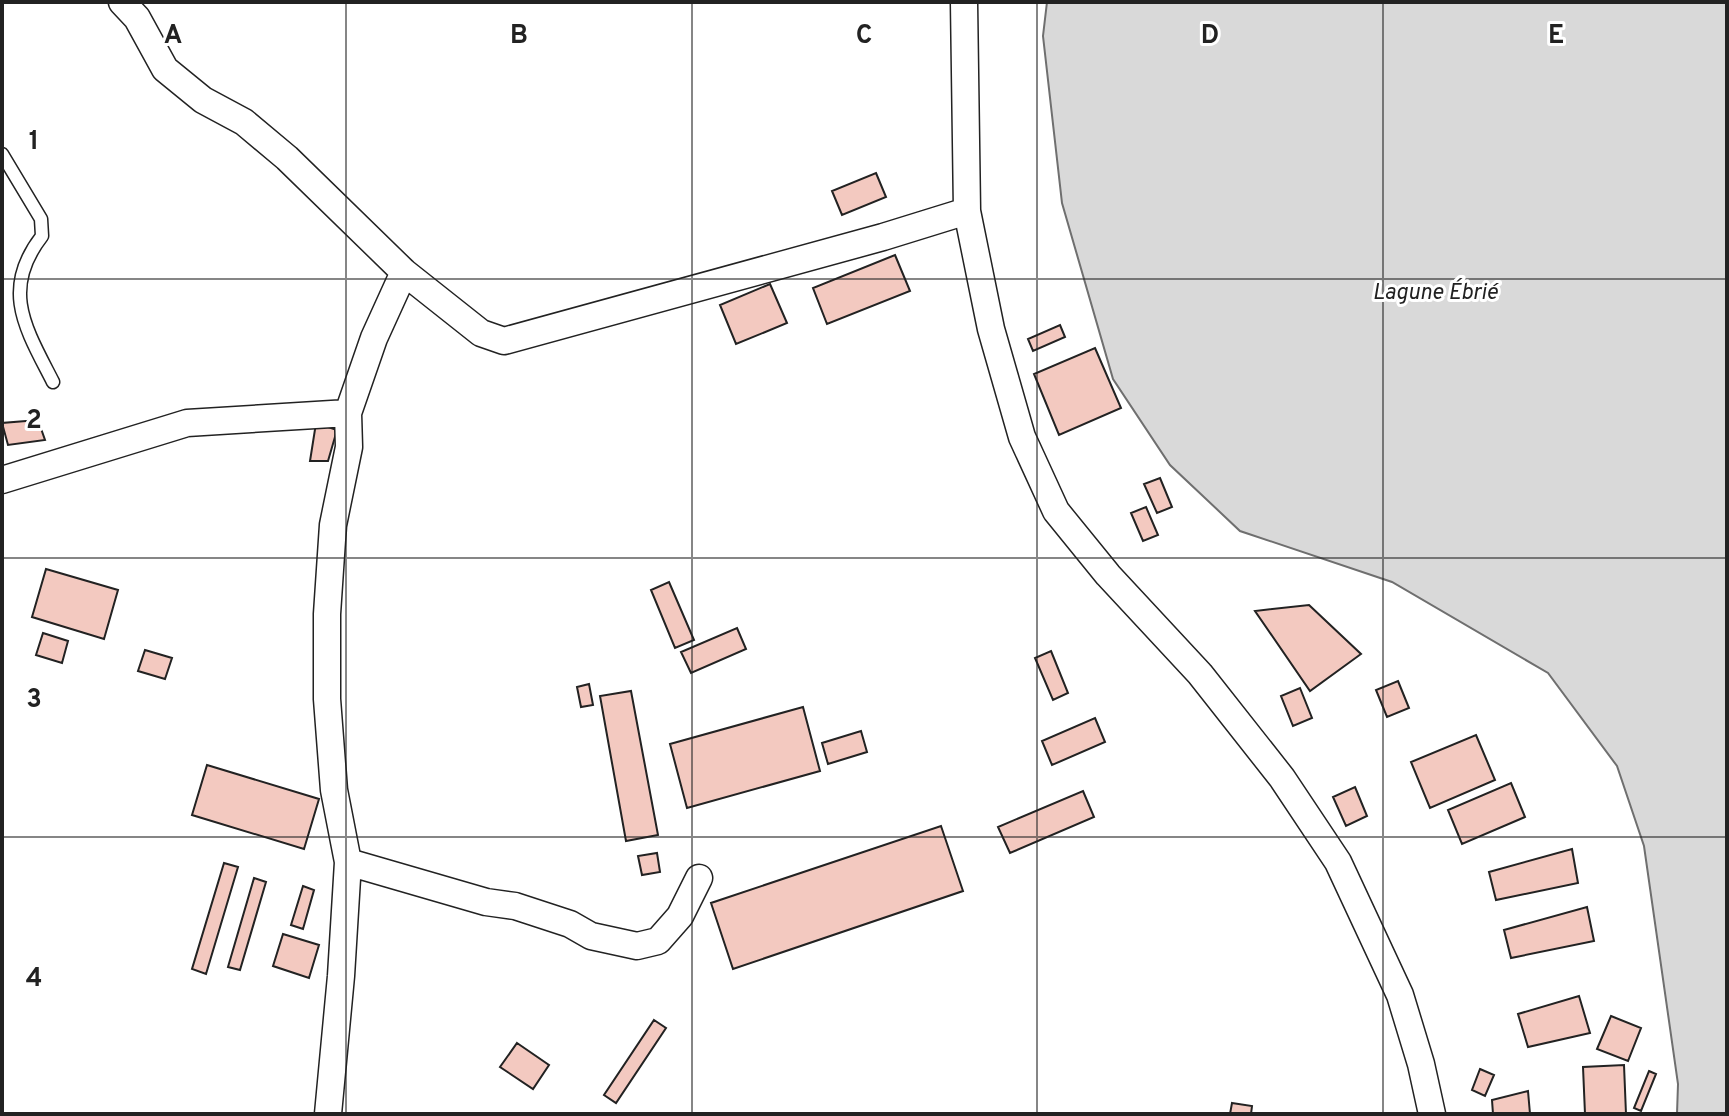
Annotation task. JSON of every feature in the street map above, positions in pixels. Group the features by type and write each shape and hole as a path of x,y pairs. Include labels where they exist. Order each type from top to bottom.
{"street":[{"path":"122,2 137,18 165,69 203,100 244,122 287,158 404,272 481,333 504,341 967,211"},
{"path":"964,2 967,211 991,329 1022,437 1056,511 1108,575 1200,674 1282,778 1338,862 1400,995 1432,1114"},
{"path":"328,1114 348,862 334,790 327,699 327,614 333,525 349,447 348,413 358,379 404,272"},
{"path":"2,480 187,423 348,413"},
{"path":"348,862 486,902 515,906 570,924 591,936 637,946 658,941 680,916 699,878"}],"lane":[{"path":"2,154 41,219 42,236 19,270 17,300 22,320 53,382"}],"water":[{"name":"Lagune Ébrié","path":"1047,2 1727,2 1727,1114 1677,1114 1678,1084 1644,846 1617,766 1548,673 1392,582 1240,531 1170,465 1113,379 1062,203 1043,36"}],"building":[{"path":"876,173 886,197 842,215 832,191"},
{"path":"895,255 910,291 827,324 813,288"},
{"path":"770,284 787,323 736,344 720,305"},
{"path":"1060,325 1065,337 1033,351 1028,339"},
{"path":"1095,348 1121,408 1059,435 1034,374"},
{"path":"38,420 45,440 8,445 2,423"},
{"path":"316,423 337,430 328,461 310,461"},
{"path":"1160,478 1172,507 1157,513 1144,484"},
{"path":"1146,507 1158,535 1143,541 1131,513"},
{"path":"46,569 118,590 104,639 32,617"},
{"path":"669,582 694,640 675,648 651,590"},
{"path":"1309,605 1361,654 1310,691 1255,611"},
{"path":"737,628 746,649 691,673 681,652"},
{"path":"43,633 68,641 62,663 36,655"},
{"path":"145,650 172,658 165,679 138,671"},
{"path":"1051,651 1068,693 1053,700 1035,658"},
{"path":"1398,681 1409,708 1387,717 1376,690"},
{"path":"589,684 593,705 581,707 577,687"},
{"path":"1300,688 1312,718 1293,726 1281,696"},
{"path":"631,691 658,835 626,841 600,696"},
{"path":"803,707 820,771 687,808 670,744"},
{"path":"1095,718 1105,742 1052,765 1042,741"},
{"path":"861,731 867,752 828,764 822,743"},
{"path":"1476,735 1495,780 1430,808 1411,762"},
{"path":"207,765 319,799 304,849 192,815"},
{"path":"1511,783 1525,817 1462,844 1448,810"},
{"path":"1355,787 1367,816 1346,826 1333,797"},
{"path":"1083,791 1094,817 1010,853 998,827"},
{"path":"941,826 963,891 733,969 711,903"},
{"path":"1572,849 1578,883 1496,900 1489,872"},
{"path":"657,853 660,872 642,875 638,856"},
{"path":"224,863 238,867 206,974 192,969"},
{"path":"254,878 266,882 240,970 228,967"},
{"path":"303,886 314,890 303,929 291,925"},
{"path":"1587,907 1594,941 1511,958 1504,930"},
{"path":"283,934 319,945 309,978 273,966"},
{"path":"1579,996 1590,1033 1528,1047 1518,1014"},
{"path":"1611,1016 1641,1028 1628,1061 1597,1049"},
{"path":"654,1020 666,1028 616,1103 604,1095"},
{"path":"517,1043 549,1065 533,1089 500,1067"},
{"path":"1624,1065 1626,1114 1585,1114 1583,1067"},
{"path":"1480,1069 1494,1075 1485,1096 1472,1090"},
{"path":"1649,1071 1656,1074 1641,1111 1634,1108"},
{"path":"1528,1091 1530,1114 1493,1114 1492,1100"},
{"path":"1232,1103 1252,1106 1251,1114 1230,1114"}]}
